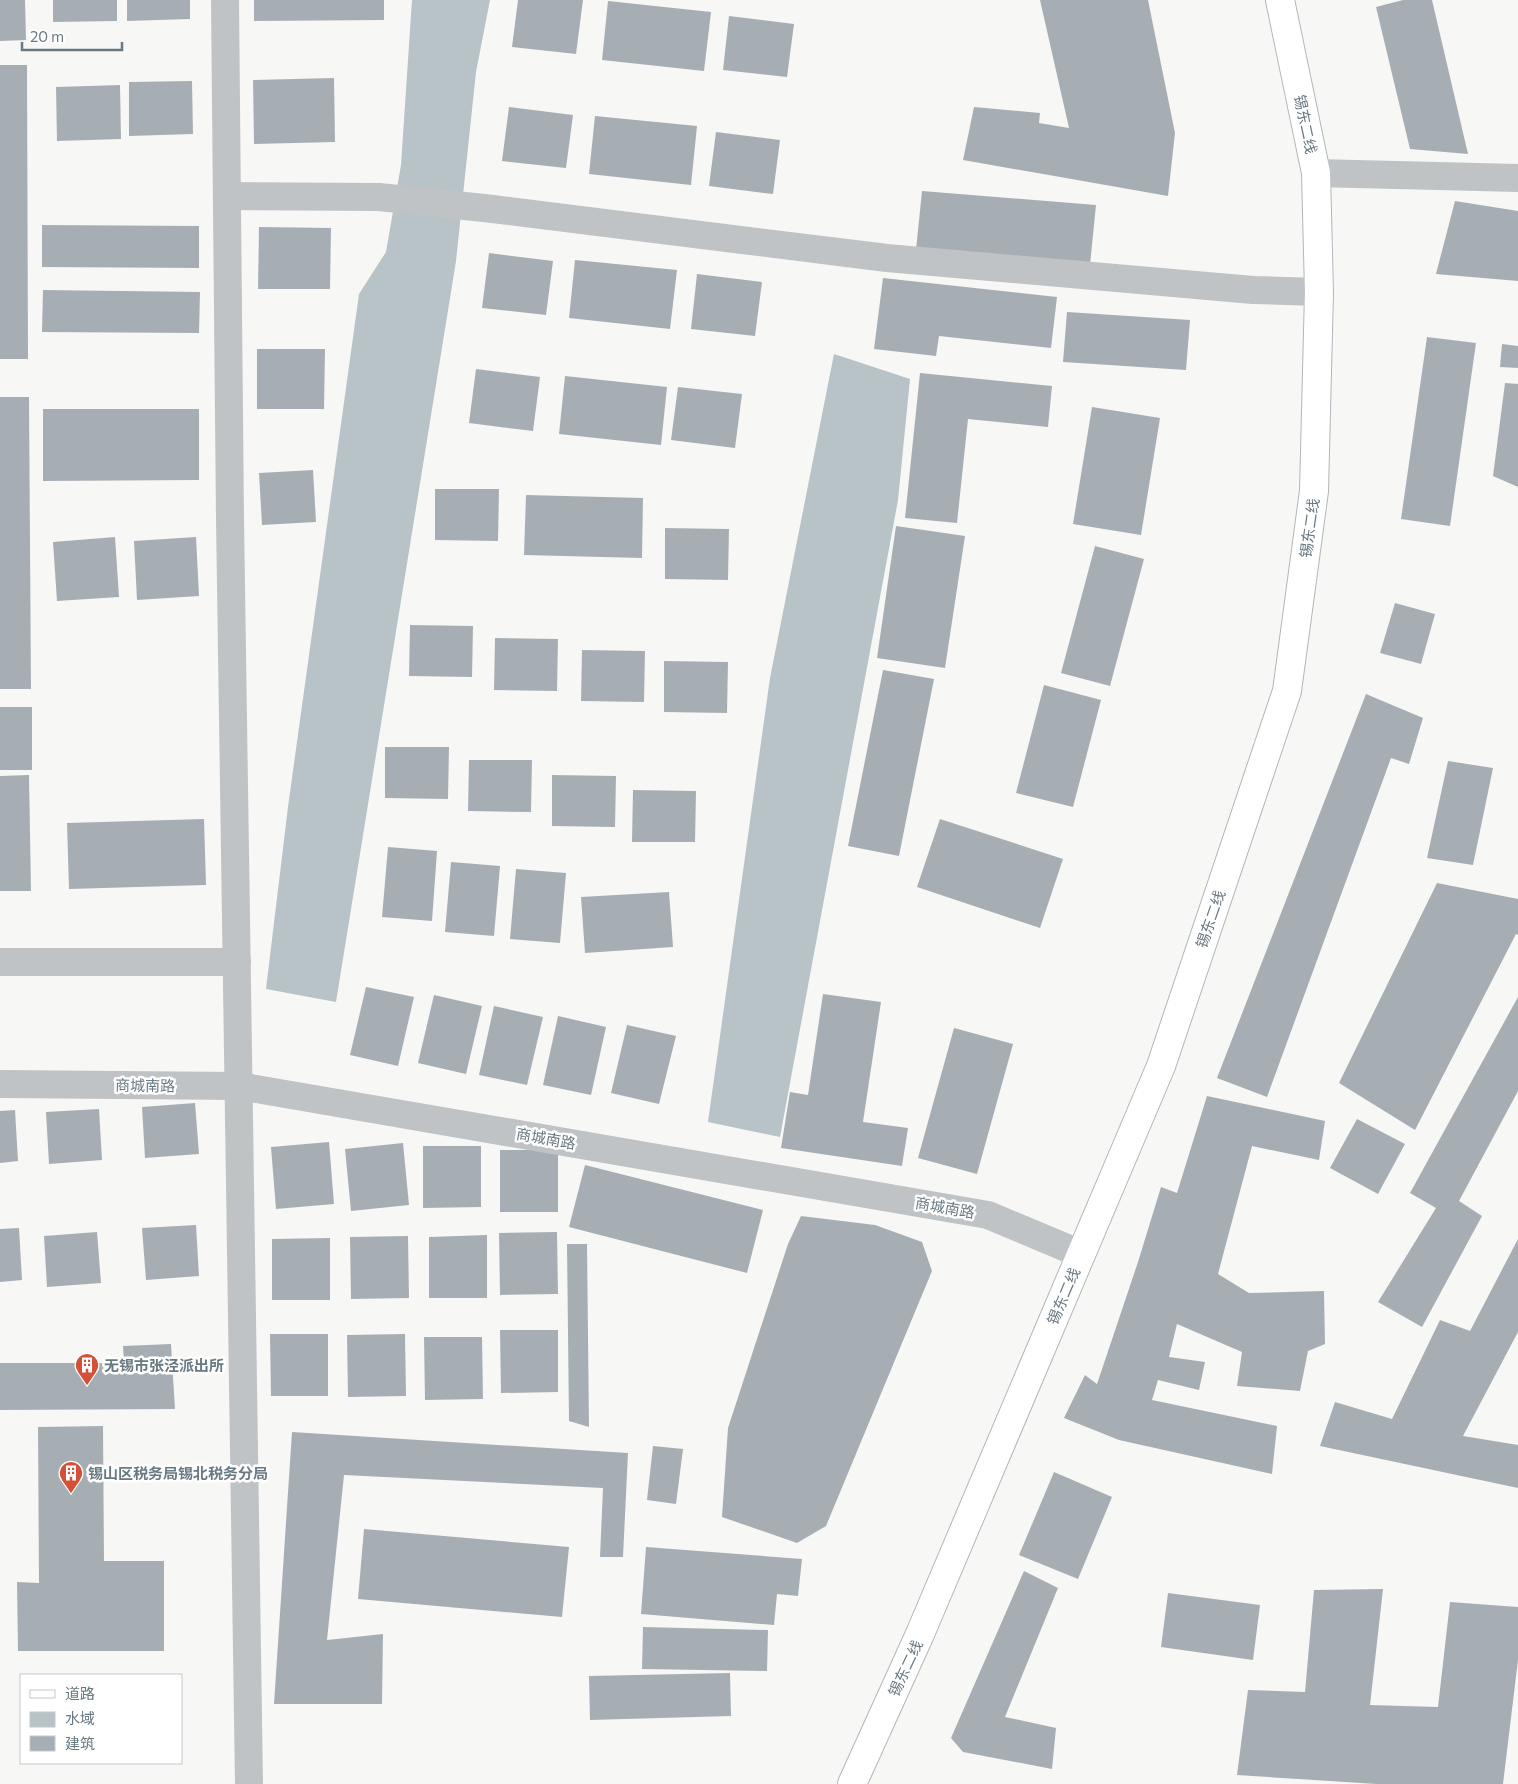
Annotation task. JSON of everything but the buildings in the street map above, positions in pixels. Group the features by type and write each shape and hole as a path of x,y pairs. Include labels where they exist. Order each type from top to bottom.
{"main road":[{"name":"锡东二线","path":"852,1784 920,1634 1161,1066 1287,691 1314,491 1319,292 1316,173 1280,0"}],"street":[{"path":"225,0 230,519 249,1784"},
{"path":"1316,173 1518,178"},
{"path":"228,196 379,197 484,208 887,258 1253,290 1319,292"},
{"path":"0,962 237,962"},
{"name":"商城南路","path":"0,1084 238,1086 988,1215 1081,1254"}],"water":[{"path":"412,0 490,0 476,72 456,261 336,1002 266,989 288,807 359,294 386,252 401,165"},
{"path":"834,354 910,379 898,500 780,1137 708,1122 770,678"}],"place":[{"name":"无锡市张泾派出所","path":"87,1386"},
{"name":"锡山区税务局锡北税务分局","path":"71,1494"}]}
